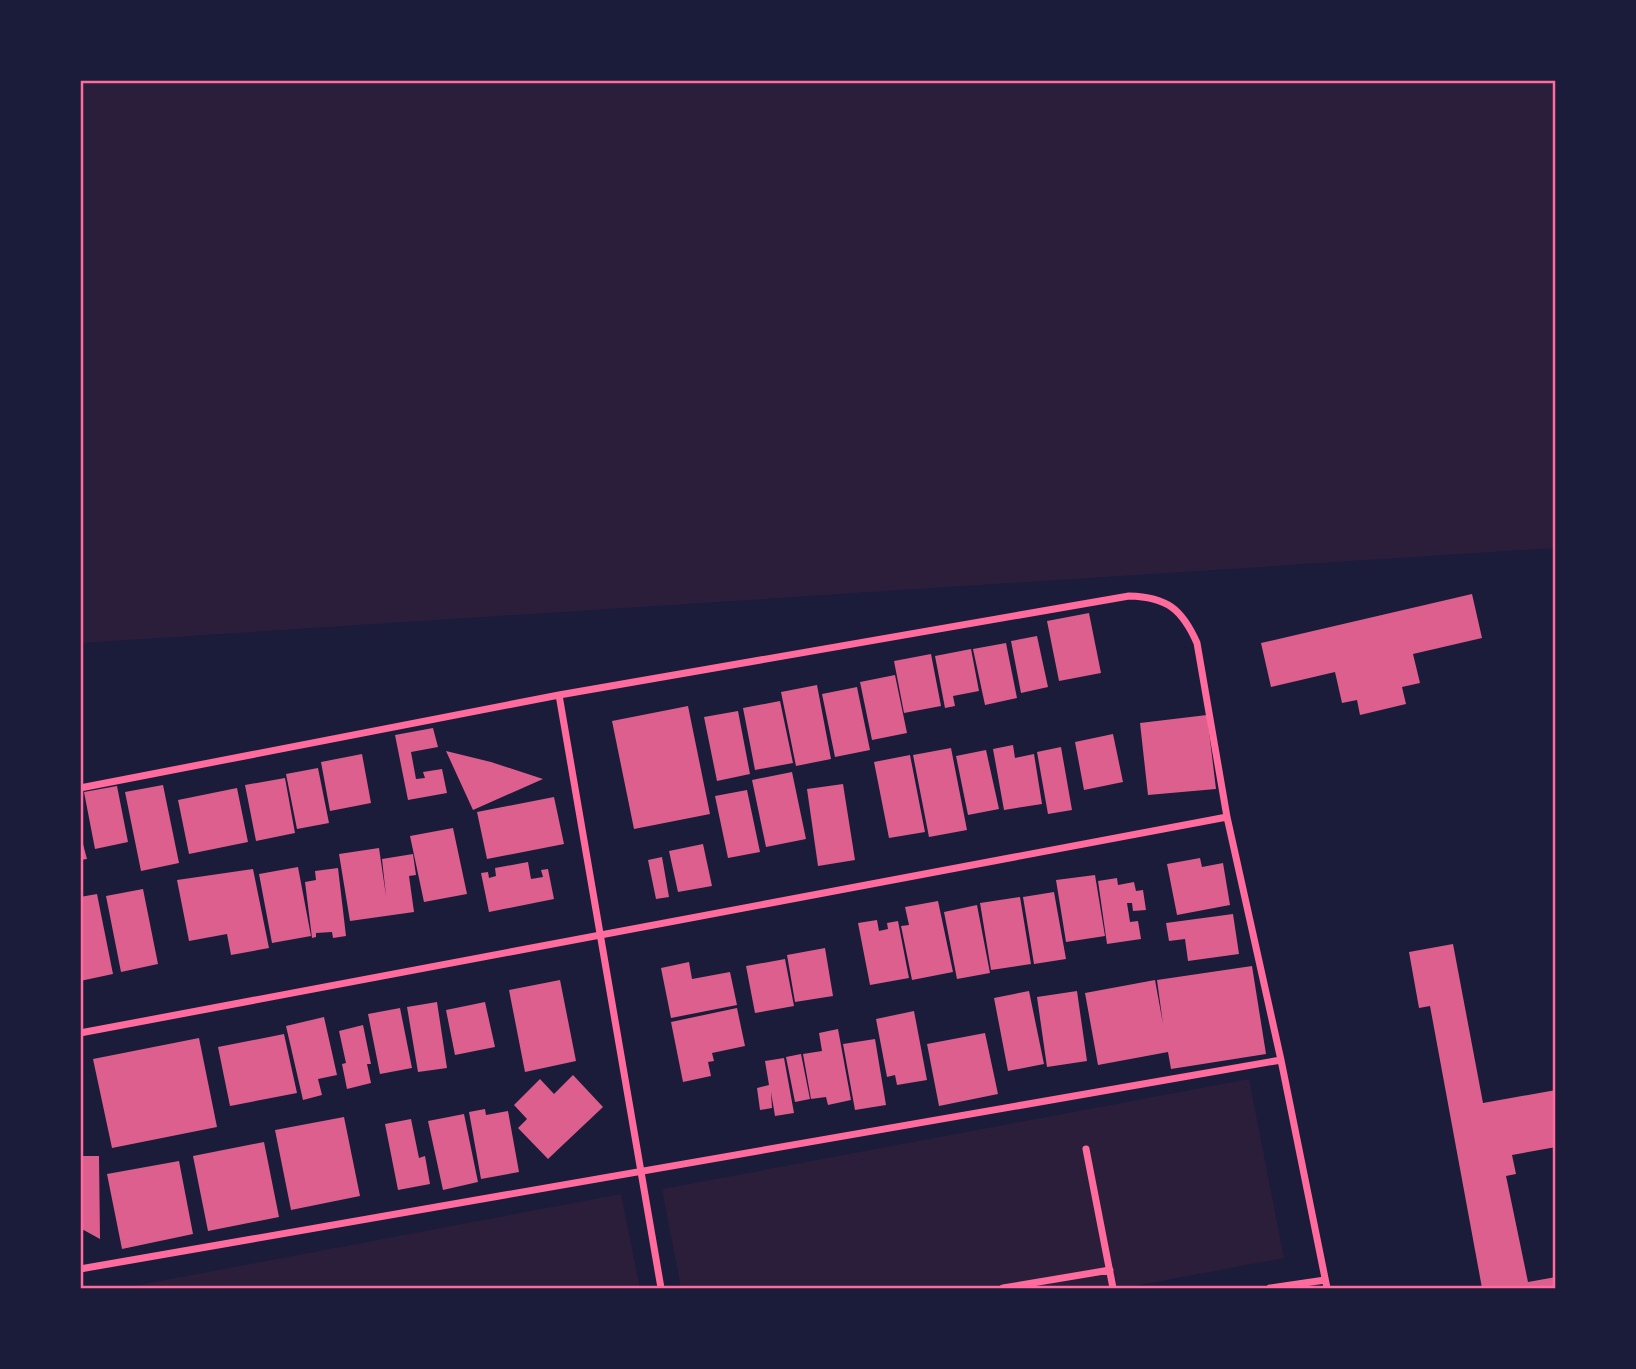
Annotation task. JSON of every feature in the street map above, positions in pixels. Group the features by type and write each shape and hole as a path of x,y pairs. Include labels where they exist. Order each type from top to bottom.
{"street":[{"path":"80,788 559,695 1129,596 1152,597 1174,608 1188,622 1197,643 1227,817 1281,1060 1327,1289"},
{"path":"559,695 662,1289"},
{"path":"80,1033 1227,817"},
{"path":"80,1269 1281,1060"},
{"path":"1086,1149 1113,1289"},
{"path":"1006,1288 1110,1270"},
{"path":"1270,1289 1325,1280"}],"shaded area":[{"path":"81,80 1555,81 1555,548 81,643"},
{"path":"1249,1079 1284,1258 1124,1288 681,1288 662,1189"},
{"path":"621,1194 640,1288 123,1288"}],"building":[{"path":"1472,594 1482,638 1413,654 1420,683 1402,687 1406,704 1360,715 1357,700 1342,703 1335,672 1271,687 1261,643"},
{"path":"1089,613 1101,673 1059,681 1047,621"},
{"path":"1037,636 1048,687 1021,693 1011,641"},
{"path":"1006,643 1017,698 985,705 973,649"},
{"path":"971,649 979,691 953,696 955,706 945,708 935,656"},
{"path":"931,654 941,706 904,713 894,661"},
{"path":"895,675 907,733 872,740 860,682"},
{"path":"817,685 831,759 796,766 781,692"},
{"path":"857,687 870,750 835,757 822,694"},
{"path":"780,701 793,763 755,770 743,708"},
{"path":"688,706 710,814 634,829 612,721"},
{"path":"738,711 750,774 717,781 704,717"},
{"path":"1207,715 1216,789 1148,795 1140,723"},
{"path":"433,728 438,747 411,752 416,779 425,778 423,772 442,769 447,793 408,800 395,735"},
{"path":"1113,734 1123,782 1084,790 1075,742"},
{"path":"1013,745 1015,758 1034,754 1042,804 1004,810 993,749"},
{"path":"1061,747 1072,810 1048,814 1037,752"},
{"path":"951,748 967,830 929,837 913,755"},
{"path":"986,750 999,809 968,815 956,756"},
{"path":"446,751 491,762 543,779 473,810"},
{"path":"362,754 371,803 330,811 321,762"},
{"path":"910,755 925,832 889,838 874,762"},
{"path":"318,768 329,823 297,829 286,774"},
{"path":"792,772 806,839 766,847 752,780"},
{"path":"285,778 295,833 256,841 245,785"},
{"path":"843,784 855,860 818,866 807,789"},
{"path":"163,785 179,863 141,871 125,792"},
{"path":"117,786 128,842 95,849 84,792"},
{"path":"237,788 248,842 189,854 178,800"},
{"path":"747,790 760,852 728,858 715,796"},
{"path":"554,797 564,844 487,859 477,812"},
{"path":"453,828 467,894 424,902 410,836"},
{"path":"80,833 87,859 80,860"},
{"path":"703,844 712,886 678,892 669,851"},
{"path":"379,848 386,896 382,859 413,854 416,875 409,876 414,912 350,921 339,854"},
{"path":"662,857 669,897 656,899 648,860"},
{"path":"1200,858 1202,867 1223,863 1230,905 1177,915 1167,864"},
{"path":"528,862 531,879 543,877 541,870 548,869 554,899 489,912 481,873 488,872 489,878 496,876 495,868"},
{"path":"298,867 311,936 272,943 259,874"},
{"path":"338,868 346,936 333,938 332,932 316,933 316,937 312,938 305,882 316,880 315,871"},
{"path":"253,869 269,948 231,955 227,934 189,941 177,880"},
{"path":"1095,875 1105,936 1066,942 1056,880"},
{"path":"1117,878 1118,885 1134,882 1136,891 1143,890 1146,910 1133,911 1132,903 1127,903 1130,922 1138,921 1141,939 1107,944 1098,881"},
{"path":"143,889 158,964 121,972 106,896"},
{"path":"1054,892 1066,959 1034,964 1023,897"},
{"path":"97,894 113,974 80,981 80,897"},
{"path":"1020,897 1031,964 991,970 980,903"},
{"path":"938,901 953,972 912,980 901,926 909,925 905,907"},
{"path":"977,905 990,973 957,979 944,912"},
{"path":"1233,914 1239,954 1188,961 1185,939 1169,941 1166,923"},
{"path":"877,920 879,931 888,929 887,923 898,921 909,978 870,985 858,923"},
{"path":"1453,944 1483,1103 1556,1090 1556,1147 1512,1155 1516,1174 1506,1176 1528,1282 1556,1277 1556,1288 1482,1288 1430,1006 1419,1008 1409,952"},
{"path":"825,948 833,996 795,1002 787,955"},
{"path":"785,959 794,1006 755,1013 746,966"},
{"path":"689,962 692,979 730,972 737,1005 671,1018 661,968"},
{"path":"1252,966 1266,1054 1171,1069 1168,1052 1098,1065 1085,993 1155,980 1163,1024 1157,980"},
{"path":"560,980 576,1061 525,1072 509,990"},
{"path":"1029,991 1044,1064 1008,1071 994,998"},
{"path":"1077,991 1087,1061 1047,1067 1037,997"},
{"path":"437,1002 447,1068 418,1072 407,1007"},
{"path":"485,1002 495,1047 455,1055 446,1010"},
{"path":"400,1008 412,1068 380,1074 368,1014"},
{"path":"737,1008 745,1046 712,1053 714,1061 708,1062 711,1076 683,1082 671,1022"},
{"path":"914,1011 927,1080 897,1085 895,1075 887,1077 876,1019"},
{"path":"324,1017 337,1075 318,1079 322,1095 303,1100 286,1026"},
{"path":"363,1025 371,1064 367,1064 371,1083 347,1089 342,1064 346,1063 339,1031"},
{"path":"838,1029 851,1100 828,1105 826,1097 811,1099 803,1054 822,1051 819,1033"},
{"path":"985,1033 998,1094 939,1106 927,1044"},
{"path":"284,1034 297,1093 230,1106 218,1047"},
{"path":"199,1038 217,1127 112,1148 93,1059"},
{"path":"875,1039 886,1105 855,1110 843,1044"},
{"path":"801,1054 810,1099 795,1102 786,1057"},
{"path":"784,1058 794,1113 775,1116 771,1092 772,1108 760,1110 757,1088 769,1085 765,1061"},
{"path":"573,1075 603,1107 548,1159 518,1128 527,1119 514,1105 540,1079 554,1094"},
{"path":"485,1109 486,1115 508,1111 519,1172 481,1179 469,1112"},
{"path":"464,1114 478,1182 443,1190 428,1121"},
{"path":"344,1117 360,1196 291,1210 275,1130"},
{"path":"411,1119 419,1158 425,1156 430,1184 398,1190 385,1124"},
{"path":"264,1142 279,1217 208,1231 193,1156"},
{"path":"80,1156 99,1156 100,1239 80,1228"},
{"path":"179,1161 193,1234 122,1249 107,1174"}]}
